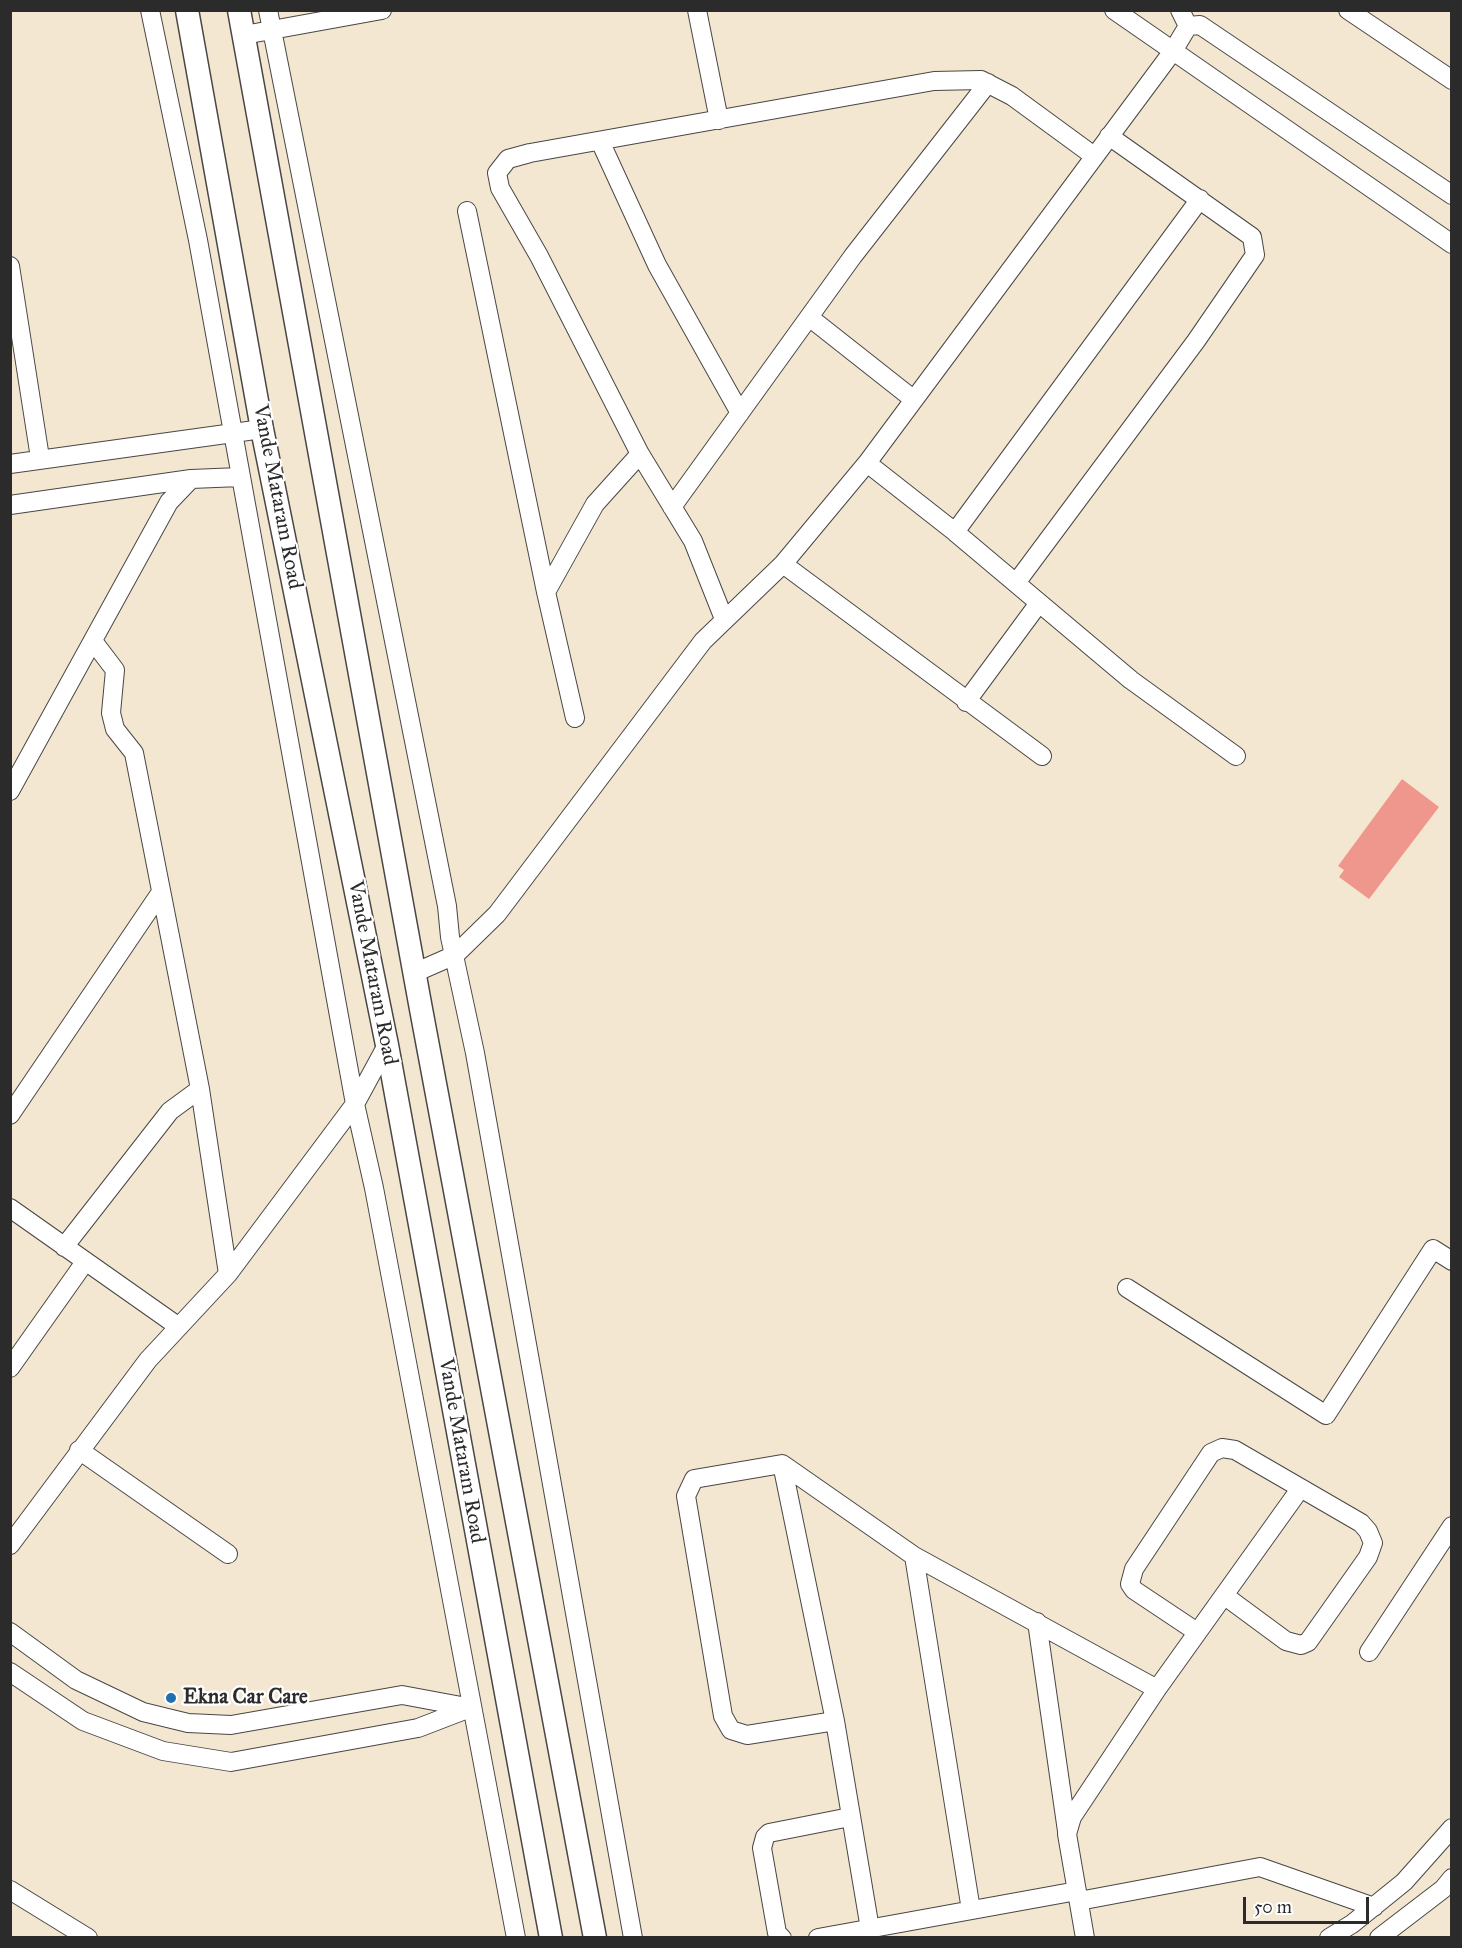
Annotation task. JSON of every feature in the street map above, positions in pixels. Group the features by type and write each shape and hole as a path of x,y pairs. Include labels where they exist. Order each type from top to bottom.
{"main road":[{"name":"Vande Mataram Road","path":"187,10 262,429 387,1045 551,1938"},
{"name":"Vande Mataram Road","path":"239,10 414,973 595,1938"}],"street":[{"path":"150,10 198,240 355,1104 374,1188 516,1938"},
{"path":"268,10 445,894 633,1938"},
{"path":"244,35 272,32 381,10"},
{"path":"697,10 719,120"},
{"path":"1114,10 1452,244"},
{"path":"1348,10 1369,15 1452,80"},
{"path":"414,973 455,955 497,914 703,641 783,564 867,463 1173,51 1191,16 1452,195"},
{"path":"724,619 693,541 640,454 555,286 500,188 498,173 508,159 933,81 981,80 1012,96 1094,156"},
{"path":"672,507 854,256 988,83"},
{"path":"1016,583 1196,340 1255,255 1252,237 1109,136"},
{"path":"600,141 657,265 740,413"},
{"path":"955,532 1200,200"},
{"path":"466,211 546,592 575,718"},
{"path":"10,266 40,458"},
{"path":"809,317 913,399"},
{"path":"10,464 40,458 262,429"},
{"path":"546,592 595,504 640,454"},
{"path":"867,463 955,532 1131,680 1236,756"},
{"path":"10,505 191,479 240,477"},
{"path":"10,791 170,502 191,479"},
{"path":"783,564 966,702 1021,738 1042,756"},
{"path":"966,702 1039,603"},
{"path":"93,641 115,670 111,713 115,729 134,753 200,1089 228,1274"},
{"path":"10,1115 161,892"},
{"path":"10,1545 148,1360 228,1274 355,1104 387,1045"},
{"path":"64,1247 170,1111 200,1089"},
{"path":"10,1208 179,1327"},
{"path":"1127,1288 1326,1415 1434,1249 1452,1261"},
{"path":"10,1368 85,1262"},
{"path":"1197,1632 1134,1590 1130,1584 1134,1569 1202,1462 1211,1453 1222,1448 1235,1450 1361,1523 1368,1531 1372,1543 1368,1557 1308,1642 1301,1645 1286,1641 1225,1596"},
{"path":"79,1450 228,1554"},
{"path":"782,1464 835,1721 870,1929"},
{"path":"835,1721 747,1735 731,1730 723,1716 686,1496 694,1479 782,1464 914,1556 1157,1689"},
{"path":"1067,1834 1080,1804 1157,1689 1300,1489"},
{"path":"1369,1652 1452,1526"},
{"path":"914,1556 971,1910"},
{"path":"1037,1622 1067,1834 1085,1938"},
{"path":"10,1632 76,1680 143,1712 188,1723 231,1725 402,1695 472,1708"},
{"path":"10,1672 83,1721 163,1751 231,1762 418,1728 472,1708"},
{"path":"782,1938 777,1933 762,1848 765,1837 769,1833 850,1817"},
{"path":"1329,1938 1353,1924 1404,1882 1452,1828"},
{"path":"818,1938 971,1910 1078,1896 1260,1867 1374,1907"},
{"path":"1378,1938 1449,1889"},
{"path":"10,1890 87,1938"}],"building":[{"path":"1402,779 1439,807 1369,899 1339,877 1344,870 1338,866"}],"place":[{"name":"Ekna Car Care","path":"171,1698"}]}
